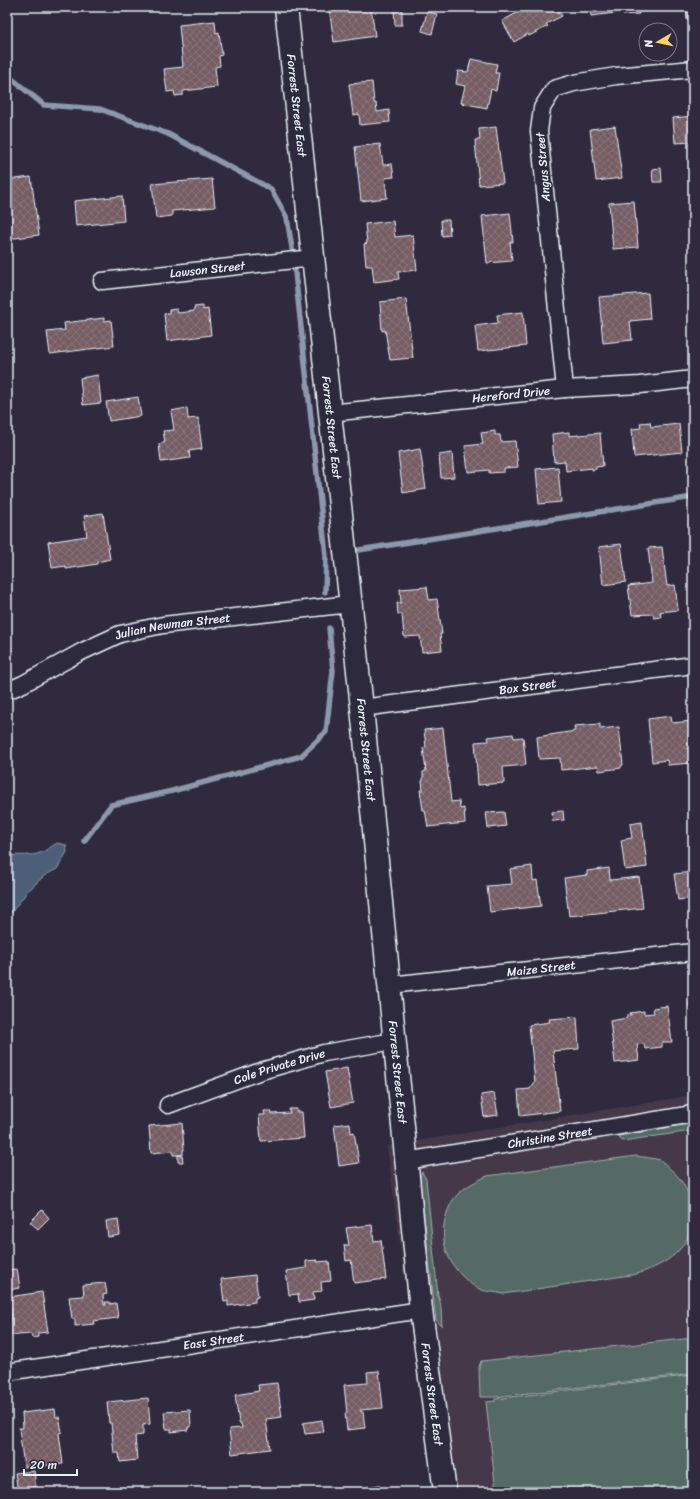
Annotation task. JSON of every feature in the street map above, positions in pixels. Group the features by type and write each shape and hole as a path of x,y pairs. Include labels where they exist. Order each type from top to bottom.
{"main road":[{"name":"Forrest Street East","path":"286,7 362,708 421,1310 445,1492"}],"street":[{"name":"Angus Street","path":"565,389 539,131 542,108 554,89 574,82 616,76 693,69"},
{"name":"Lawson Street","path":"102,281 314,258"},
{"name":"Hereford Drive","path":"330,413 565,389 640,385 693,380"},
{"name":"Julian Newman Street","path":"7,691 23,684 81,652 120,634 163,625 350,604"},
{"name":"Box Street","path":"362,708 693,665"},
{"name":"Maize Street","path":"390,985 693,952"},
{"name":"Cole Private Drive","path":"168,1105 261,1071 324,1053 394,1041"},
{"name":"Christine Street","path":"406,1161 693,1114"},
{"name":"East Street","path":"7,1372 421,1310"}],"shaded area":[{"path":"693,1095 693,1492 433,1492 387,1146"}],"green space":[{"path":"693,1123 693,1157 691,1131 623,1141 619,1138 619,1136"},
{"path":"636,1156 660,1160 665,1164 683,1183 691,1202 692,1223 690,1233 681,1248 664,1262 637,1274 503,1294 479,1289 462,1276 454,1266 445,1248 445,1219 453,1200 468,1186 487,1176"},
{"path":"422,1172 426,1179 442,1326 436,1320 420,1182"},
{"path":"693,1338 693,1374 495,1397 480,1397 479,1367 481,1361"},
{"path":"693,1375 693,1492 496,1492 486,1402 495,1401 495,1399"}],"water":[{"path":"57,843 66,845 67,852 57,869 44,876 27,892 7,916 7,857 34,855"}],"building":[{"path":"371,7 375,36 334,42 329,8"},
{"path":"528,7 557,7 562,16 546,24 548,26 529,36 528,34 514,42 502,21"},
{"path":"590,7 638,7 639,14 623,15 623,12 591,16"},
{"path":"686,7 693,7 693,19 687,20"},
{"path":"402,8 402,25 395,25 394,9"},
{"path":"427,12 437,14 432,34 422,31"},
{"path":"215,21 216,33 219,32 222,55 219,56 220,66 215,67 217,87 183,91 183,95 175,96 174,91 167,92 164,69 183,67 179,25"},
{"path":"471,59 497,64 495,73 499,73 496,91 491,89 487,108 461,103 465,86 456,84 458,71 468,72"},
{"path":"372,82 374,103 376,103 377,112 389,110 390,122 360,125 359,114 353,115 349,84"},
{"path":"693,116 693,142 675,143 673,118"},
{"path":"615,126 622,178 596,181 590,129"},
{"path":"496,127 503,183 479,185 475,140 480,140 479,129"},
{"path":"380,144 383,165 392,164 394,177 385,178 387,198 361,201 355,147"},
{"path":"661,168 662,182 653,182 652,169"},
{"path":"31,177 39,235 7,239 7,212 10,212 7,180"},
{"path":"212,179 215,207 172,211 172,216 156,218 152,184"},
{"path":"122,196 124,221 76,226 74,201"},
{"path":"634,201 638,247 613,249 609,203"},
{"path":"510,213 513,242 510,242 512,261 487,263 482,216"},
{"path":"441,220 449,220 450,235 442,236"},
{"path":"393,221 395,237 413,235 417,270 398,272 399,279 374,282 372,266 366,266 364,244 367,243 365,224"},
{"path":"648,293 650,319 630,321 632,340 603,343 599,297"},
{"path":"406,299 413,358 390,360 385,330 382,331 380,302"},
{"path":"203,306 203,310 208,309 211,335 167,341 164,314 169,313 169,310 177,309 178,313 194,311 194,307"},
{"path":"523,312 526,346 478,351 475,326 498,323 497,315"},
{"path":"104,318 104,321 111,320 114,346 50,354 47,332 65,330 64,323"},
{"path":"98,375 101,403 83,405 80,378"},
{"path":"138,397 141,416 109,421 106,402"},
{"path":"187,408 188,419 198,418 202,449 189,451 190,458 161,462 159,444 165,442 163,431 174,430 171,411"},
{"path":"650,422 651,427 679,424 682,452 634,457 632,429 641,428 640,423"},
{"path":"495,431 495,435 500,435 501,442 515,441 518,467 504,468 504,472 489,473 489,470 468,472 465,446 483,444 481,433"},
{"path":"569,432 569,436 600,433 603,466 596,467 596,469 592,470 592,468 566,471 565,461 554,462 552,434"},
{"path":"420,449 426,489 403,493 398,453"},
{"path":"452,453 454,477 441,478 439,455"},
{"path":"558,467 561,502 539,504 536,469"},
{"path":"103,513 110,559 97,562 97,564 66,569 66,566 52,568 48,542 87,536 84,516"},
{"path":"621,544 626,582 603,585 599,547"},
{"path":"662,547 667,586 675,585 678,610 660,612 661,617 654,618 653,614 632,615 628,586 652,583 648,548"},
{"path":"427,587 429,600 437,599 442,634 440,634 442,650 422,652 420,636 404,637 402,614 398,614 397,603 401,603 400,589"},
{"path":"671,716 672,723 693,721 693,771 691,763 668,765 667,760 652,762 648,719"},
{"path":"600,724 600,729 619,727 623,765 621,768 599,771 598,766 561,770 560,758 539,759 537,737 575,731 574,726"},
{"path":"443,728 451,802 459,801 460,809 464,808 465,823 428,827 425,810 423,810 420,790 423,790 423,772 426,771 423,748 426,747 424,730"},
{"path":"513,734 514,738 523,737 526,765 503,767 504,783 478,785 475,742 489,741 488,737"},
{"path":"563,811 564,820 553,821 552,812"},
{"path":"504,812 506,826 488,828 486,813"},
{"path":"642,822 647,867 625,870 621,840 632,838 630,824"},
{"path":"532,866 533,881 537,880 541,906 490,912 487,886 512,884 510,869"},
{"path":"609,868 610,880 639,877 643,908 569,916 564,878 587,875 587,871"},
{"path":"693,872 693,898 678,900 674,874"},
{"path":"689,1003 693,1003 693,1024 692,1011 690,1011"},
{"path":"667,1006 672,1042 662,1042 662,1047 645,1049 644,1044 637,1045 639,1060 615,1063 610,1021 627,1018 627,1015 631,1015 630,1013 644,1011 644,1014 654,1013 653,1008"},
{"path":"577,1017 579,1049 553,1051 560,1111 520,1116 518,1090 530,1089 535,1082 529,1025 550,1022 549,1019"},
{"path":"347,1068 353,1103 331,1107 325,1072"},
{"path":"494,1093 498,1115 484,1117 481,1095"},
{"path":"289,1109 297,1109 297,1112 302,1112 304,1138 261,1141 259,1115 265,1115 264,1111 271,1111 272,1114 290,1113"},
{"path":"182,1123 183,1155 173,1155 173,1151 151,1153 149,1126"},
{"path":"350,1123 351,1133 354,1132 359,1163 339,1166 334,1125"},
{"path":"178,1155 182,1155 183,1162 178,1162"},
{"path":"42,1210 49,1218 38,1229 30,1222"},
{"path":"118,1219 120,1235 108,1237 106,1221"},
{"path":"372,1225 374,1241 381,1240 386,1279 354,1283 351,1260 346,1261 344,1245 349,1245 346,1228"},
{"path":"317,1260 317,1262 329,1261 331,1281 321,1282 322,1291 313,1292 314,1300 299,1302 298,1294 289,1295 286,1271 306,1268 306,1261"},
{"path":"17,1269 20,1288 7,1290 7,1270"},
{"path":"255,1275 258,1297 255,1298 255,1302 228,1306 228,1301 224,1302 221,1279"},
{"path":"105,1283 107,1294 103,1295 104,1305 106,1305 105,1302 110,1302 110,1304 116,1303 118,1318 93,1321 94,1324 75,1326 75,1319 72,1319 69,1297 84,1296 83,1285"},
{"path":"42,1292 48,1332 38,1333 38,1337 32,1338 31,1334 7,1336 7,1320 12,1319 9,1297"},
{"path":"379,1371 383,1408 360,1410 363,1412 365,1428 347,1430 344,1385 368,1383 367,1372"},
{"path":"277,1383 282,1417 266,1419 270,1449 232,1454 229,1429 242,1428 241,1423 239,1423 235,1395 259,1391 258,1385"},
{"path":"148,1398 150,1424 143,1425 143,1435 135,1436 137,1460 120,1462 119,1453 114,1453 107,1402"},
{"path":"55,1409 56,1417 59,1417 62,1432 59,1433 63,1464 24,1467 19,1428 23,1428 22,1413"},
{"path":"190,1410 191,1427 188,1427 188,1430 171,1432 171,1429 166,1429 164,1412"},
{"path":"322,1420 324,1432 305,1434 303,1423"},
{"path":"34,1471 36,1487 28,1488 29,1492 18,1492 15,1473"},
{"path":"379,1485 380,1492 368,1492 367,1487"}],"waterway":[{"path":"7,71 12,79 44,105 100,109 168,134 271,189 287,218 293,254 326,556 325,592"},
{"path":"359,550 693,497"},
{"path":"84,841 111,805 172,791 301,756 326,732 333,671 329,628"}]}
